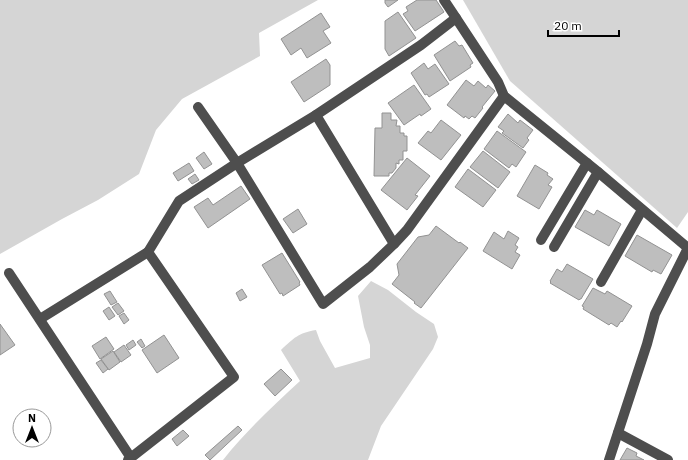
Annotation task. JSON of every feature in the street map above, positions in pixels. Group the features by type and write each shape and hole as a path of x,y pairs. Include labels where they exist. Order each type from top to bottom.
{"street":[{"path":"444,0 498,82 504,96 598,172 642,210 687,253 655,314 647,344 609,460"},
{"path":"40,319 148,252 179,201 237,163 316,115 421,45 456,18"},
{"path":"198,107 237,163 323,304 370,267 407,230 504,96"},
{"path":"316,115 394,244"},
{"path":"541,240 587,164"},
{"path":"554,246 598,172"},
{"path":"600,282 642,210"},
{"path":"9,273 130,459 234,377 148,252"},
{"path":"618,434 668,460"}],"shaded area":[{"path":"0,0 318,0 259,33 260,56 182,99 156,130 139,174 98,200 0,254"},
{"path":"463,0 688,0 688,212 677,228 510,81"},
{"path":"371,281 388,290 434,324 438,337 433,349 381,426 368,460 223,460 250,429 300,381 281,350 289,342 305,333 316,330 320,341 335,368 370,358 370,345 364,327 358,296"}],"building":[{"path":"385,0 398,0 388,7"},
{"path":"417,0 436,0 444,12 415,31 403,14 408,11 406,7"},
{"path":"398,12 416,38 389,56 385,49 385,21"},
{"path":"321,13 330,27 323,31 331,43 307,58 301,48 291,55 281,39"},
{"path":"455,41 459,46 462,45 473,63 470,65 471,67 450,81 434,55"},
{"path":"326,59 330,65 330,85 304,102 291,82"},
{"path":"424,63 428,69 435,64 449,84 429,97 427,94 425,95 411,73"},
{"path":"466,80 474,86 478,81 486,88 488,85 495,91 475,118 472,116 469,119 465,116 464,118 447,105"},
{"path":"414,85 431,109 421,116 420,114 404,125 388,103"},
{"path":"382,113 391,113 391,120 397,120 396,126 400,126 400,133 404,133 404,136 407,136 407,151 403,151 403,160 399,160 399,164 396,163 396,168 392,173 389,173 389,176 374,176 375,128 382,128"},
{"path":"508,114 518,123 520,120 533,130 527,138 529,140 523,148 502,133 504,131 498,127"},
{"path":"441,120 461,135 441,160 418,143 428,131 431,133"},
{"path":"497,131 526,152 516,167 512,164 509,168 484,149"},
{"path":"483,151 510,172 498,188 470,167"},
{"path":"204,152 212,164 204,169 196,158"},
{"path":"407,158 430,176 415,195 418,196 407,210 381,190"},
{"path":"189,163 194,171 178,181 173,173"},
{"path":"535,165 548,173 547,175 553,179 548,185 552,187 539,209 517,196"},
{"path":"468,169 496,190 483,207 455,187"},
{"path":"195,174 199,180 192,184 188,179"},
{"path":"241,186 250,199 208,228 194,207 208,198 213,205"},
{"path":"298,209 307,224 293,233 283,219"},
{"path":"585,210 594,215 597,210 621,224 609,246 575,227"},
{"path":"436,226 468,248 421,308 392,284 399,275 397,264 418,237 429,235"},
{"path":"508,231 519,238 515,245 518,247 515,252 520,255 512,269 483,251 494,232 504,239"},
{"path":"637,235 672,255 661,274 653,270 652,272 625,256"},
{"path":"282,253 300,282 300,285 283,296 282,293 280,294 262,265"},
{"path":"567,264 593,279 579,300 550,283 557,269 562,272"},
{"path":"593,288 605,294 607,291 632,306 617,327 611,323 609,325 583,309 584,307 582,306"},
{"path":"242,289 247,297 240,301 236,293"},
{"path":"110,291 117,302 111,305 104,294"},
{"path":"118,303 124,311 118,315 112,307"},
{"path":"109,307 115,316 109,320 103,311"},
{"path":"124,313 129,320 124,324 119,316"},
{"path":"0,324 15,345 0,355"},
{"path":"164,335 179,358 157,373 142,350"},
{"path":"106,337 114,349 100,359 92,346"},
{"path":"141,339 145,346 142,348 137,342"},
{"path":"133,340 136,345 129,350 126,345"},
{"path":"124,345 131,355 121,362 114,352"},
{"path":"113,351 120,362 109,370 101,359"},
{"path":"101,360 108,369 103,373 96,363"},
{"path":"281,369 292,380 275,396 264,384"},
{"path":"238,426 242,430 210,460 205,455"},
{"path":"183,430 189,436 177,446 172,439"},
{"path":"627,448 637,453 636,456 644,460 620,460"}]}
